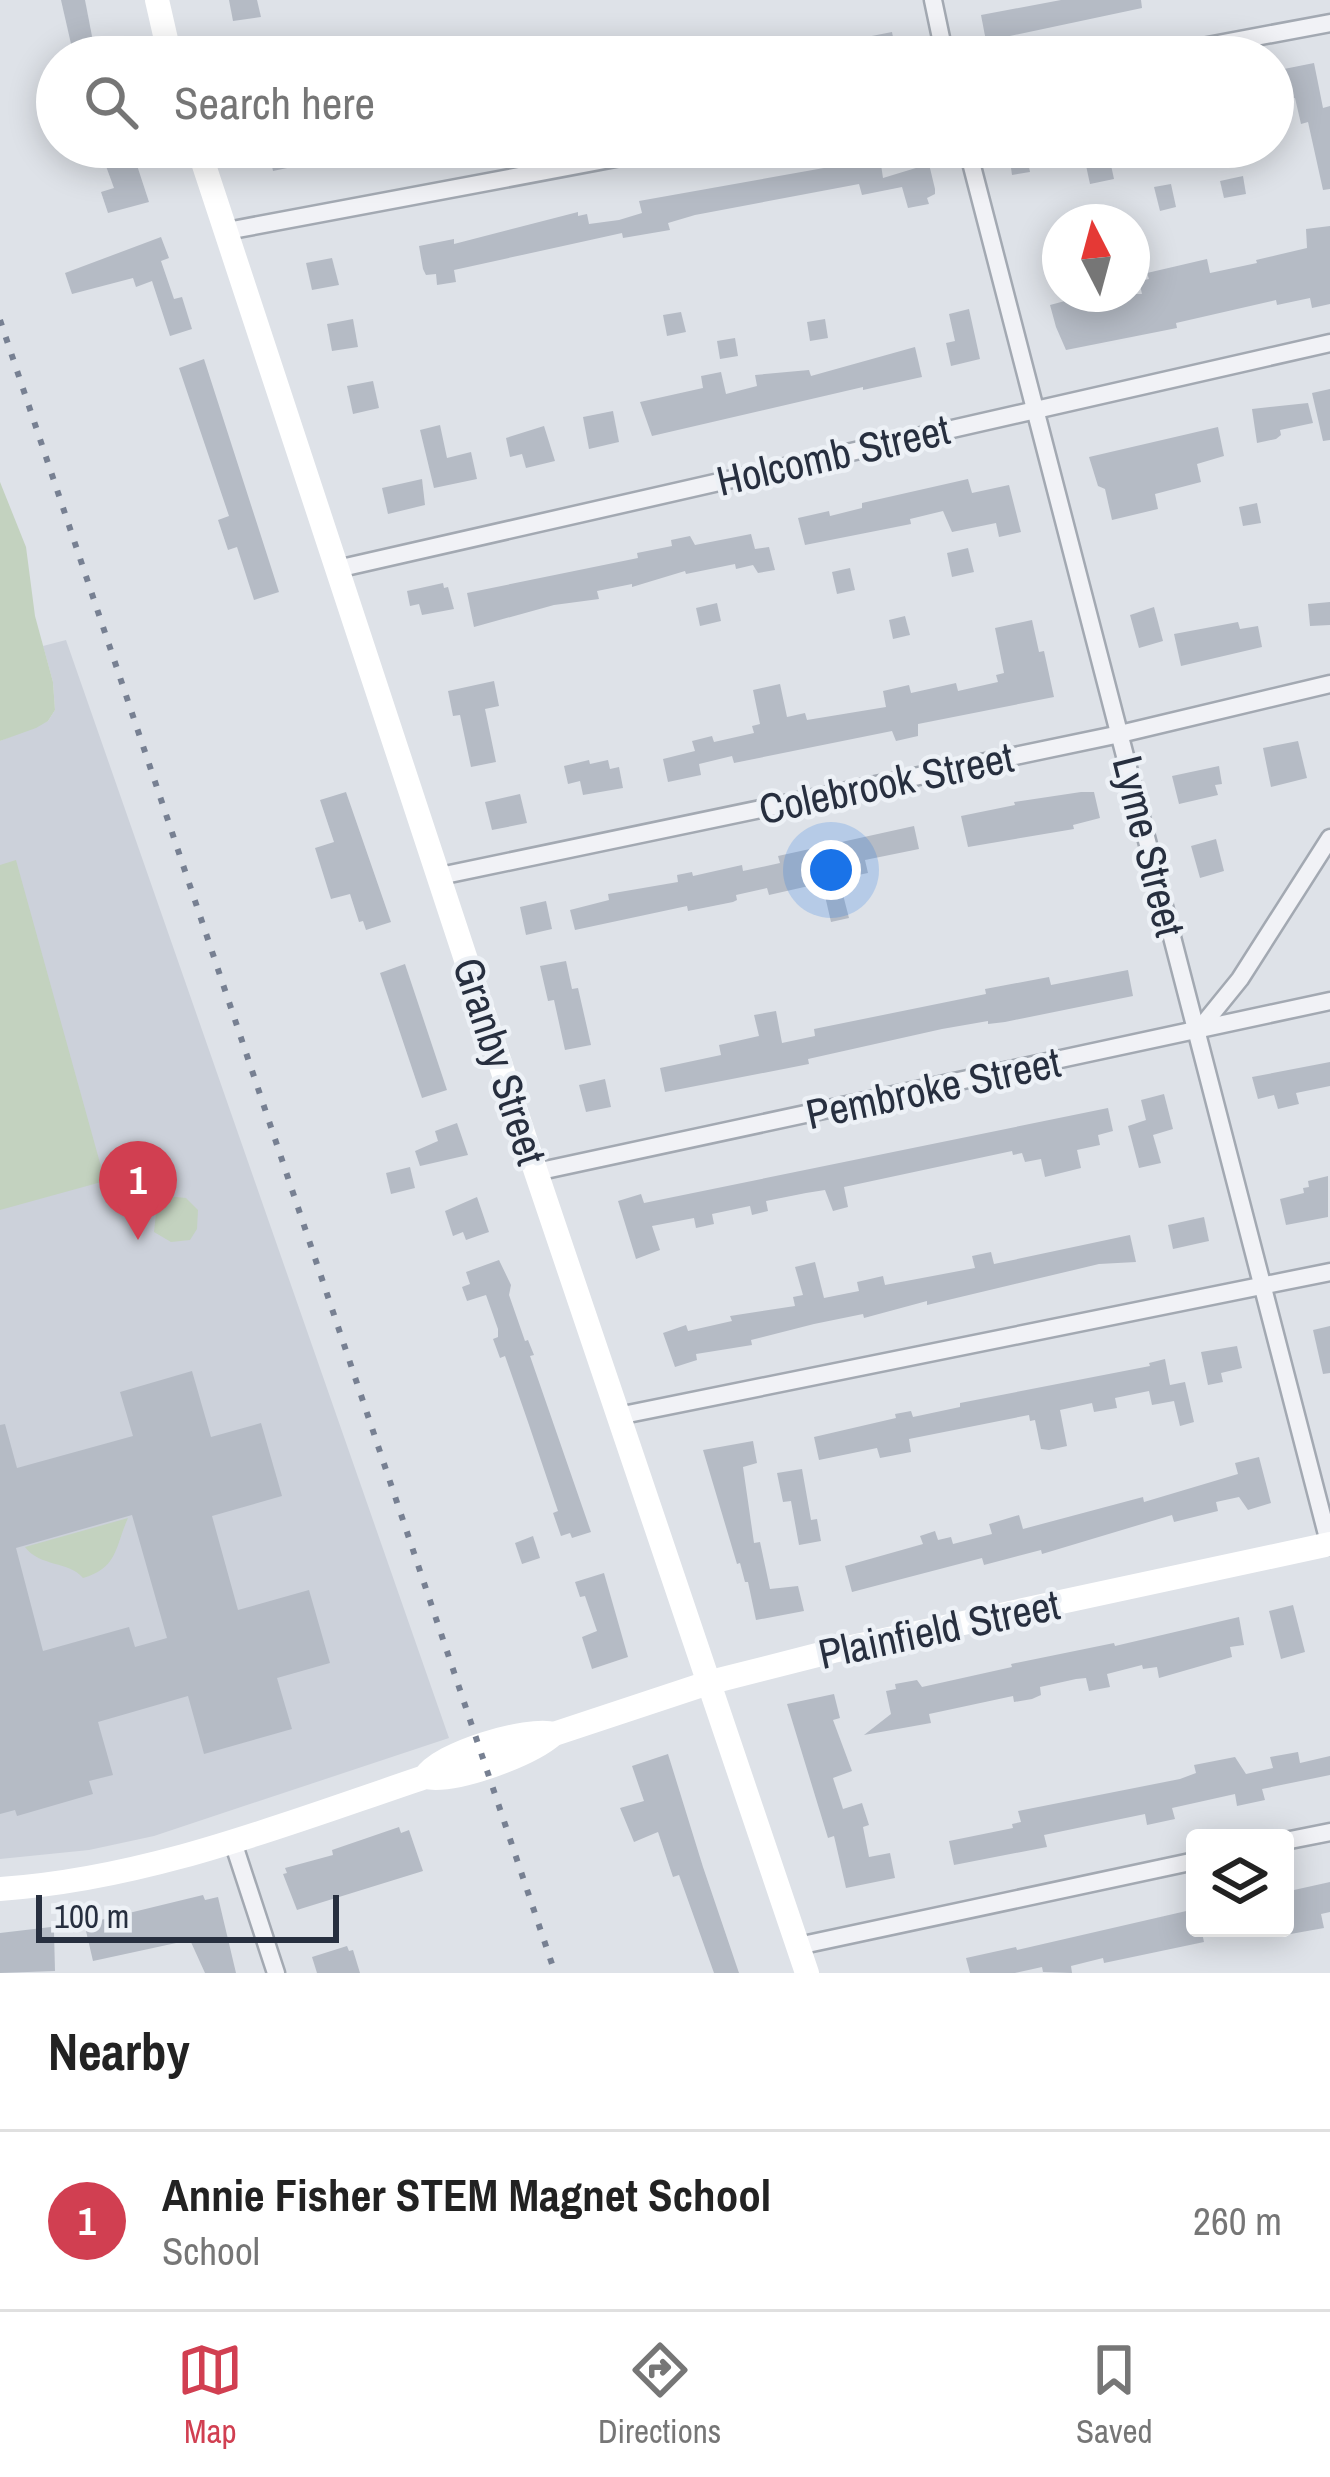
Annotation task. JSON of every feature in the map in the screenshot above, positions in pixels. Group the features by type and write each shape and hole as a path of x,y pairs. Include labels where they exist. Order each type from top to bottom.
{"main road":[{"path":"157,0 165,36"},
{"name":"Granby Street","path":"205,168 536,1172 808,1973"},
{"name":"Plainfield Street","path":"0,1889 122,1874 424,1778 442,1760 532,1731 554,1734 711,1682 832,1651 1330,1545"}],"street":[{"path":"933,0 941,36"},
{"path":"1258,36 1330,22"},
{"path":"226,231 562,168"},
{"name":"Lyme Street","path":"973,168 1330,1545"},
{"name":"Holcomb Street","path":"337,569 1330,343"},
{"name":"Colebrook Street","path":"440,876 1120,734 1330,684"},
{"path":"1197,1032 1240,979 1330,838"},
{"name":"Pembroke Street","path":"536,1172 1330,1001"},
{"path":"618,1416 1330,1272"},
{"path":"1294,1839 1330,1832"},
{"path":"233,1841 276,1973"},
{"path":"798,1946 1186,1863"}],"shaded area":[{"path":"66,640 449,1738 154,1836 89,1850 0,1859 0,741 48,721 55,710 43,646"}],"green space":[{"path":"0,482 26,547 55,710 36,728 0,741"},
{"path":"16,860 105,1181 0,1210 0,865"},
{"path":"166,1196 186,1198 198,1210 197,1229 190,1240 171,1242 154,1232 156,1213"},
{"path":"128,1518 109,1562 83,1578 25,1547"}],"building":[{"path":"61,0 85,0 92,36 69,36"},
{"path":"229,0 257,0 261,17 233,21"},
{"path":"1061,0 1141,0 1142,8 1010,36 985,36 981,15"},
{"path":"1314,63 1323,108 1330,106 1330,189 1323,190 1308,122 1301,124 1294,98 1294,67"},
{"path":"107,168 138,168 149,202 108,213 101,192 114,188"},
{"path":"824,168 882,168 883,178 930,168 935,189 927,198 929,204 908,208 902,187 862,195 859,184 695,215 668,223 670,230 623,238 622,233 454,270 456,282 437,285 436,274 426,275 423,269 419,246 454,239 454,244 578,212 578,216 587,214 589,224 619,220 642,213 639,201"},
{"path":"1011,168 1029,168 1030,172 1012,175"},
{"path":"1087,168 1112,168 1114,179 1090,184"},
{"path":"1243,176 1246,194 1224,198 1220,181"},
{"path":"1171,184 1176,207 1160,211 1154,187"},
{"path":"1330,226 1330,304 1312,308 1310,298 1277,305 1276,300 1176,323 1177,328 1066,350 1052,312 1150,312 1150,272 1207,259 1210,273 1257,263 1307,248 1306,229"},
{"path":"161,237 169,258 161,261 174,299 182,297 192,329 170,336 152,281 136,287 133,278 72,294 65,273"},
{"path":"332,258 339,285 312,290 306,263"},
{"path":"969,309 980,359 951,366 946,343 955,341 949,314"},
{"path":"681,312 686,332 667,336 663,315"},
{"path":"353,319 358,347 332,351 327,324"},
{"path":"825,319 828,338 810,341 807,322"},
{"path":"735,338 738,356 720,359 717,341"},
{"path":"915,347 922,377 652,436 640,402 703,388 701,376 721,372 726,394 757,386 755,375 809,370 811,376"},
{"path":"204,359 279,592 254,600 237,547 228,550 218,520 229,516 179,368"},
{"path":"373,381 379,408 353,414 347,386"},
{"path":"1330,389 1330,440 1323,441 1312,393"},
{"path":"1308,403 1313,423 1280,430 1276,439 1257,443 1252,409"},
{"path":"613,411 619,442 589,449 583,417"},
{"path":"440,425 447,458 471,452 477,479 434,488 420,430"},
{"path":"544,426 555,461 526,468 522,454 510,457 506,438"},
{"path":"1218,427 1224,456 1197,464 1201,482 1155,494 1158,509 1112,520 1105,489 1098,486 1089,457"},
{"path":"422,479 425,505 388,514 382,488"},
{"path":"968,479 972,493 1009,485 1021,532 999,537 996,523 952,532 943,511 910,519 911,524 805,545 798,518 829,511 830,516 862,508 862,503"},
{"path":"1257,503 1261,523 1243,526 1239,507"},
{"path":"751,534 755,549 769,547 775,570 758,573 753,565 736,569 735,564 685,571 632,587 597,591 599,599 554,605 474,627 467,593 638,558 637,553 672,546 671,540 690,536 695,545"},
{"path":"968,548 974,572 952,577 947,553"},
{"path":"850,568 855,590 837,594 832,572"},
{"path":"443,583 454,609 422,615 419,604 410,606 407,591"},
{"path":"1330,602 1330,625 1310,626 1308,604"},
{"path":"717,603 721,621 700,626 696,608"},
{"path":"1154,607 1163,641 1139,648 1130,615"},
{"path":"905,616 910,635 893,639 889,620"},
{"path":"1032,620 1054,697 918,724 918,736 896,741 892,731 734,763 732,756 699,764 701,775 668,782 663,759 695,751 692,741 712,736 714,742 754,733 752,726 760,724 753,690 780,684 787,717 805,713 807,720 886,707 883,691 909,685 911,693 956,683 958,691 998,682 996,675 1004,673 995,628"},
{"path":"1238,622 1240,629 1258,626 1262,647 1181,666 1174,634"},
{"path":"494,681 499,706 485,709 496,762 471,767 460,715 453,716 448,691"},
{"path":"1298,741 1307,778 1271,787 1263,748"},
{"path":"589,760 590,764 608,760 610,769 619,767 623,788 583,795 580,781 568,784 564,766"},
{"path":"1219,766 1222,784 1215,785 1218,795 1179,804 1172,776"},
{"path":"346,792 391,922 366,930 350,894 331,899 315,848 334,842 320,800"},
{"path":"1094,792 1100,818 1073,825 1074,829 968,847 961,816"},
{"path":"520,794 527,823 492,830 485,802"},
{"path":"914,826 919,849 865,860 868,873 839,879 849,918 831,922 822,883 769,895 767,888 736,895 733,902 688,911 687,906 575,930 570,910 609,900 608,894 678,882 677,875 692,872 693,876 742,865 743,871 780,863 778,856"},
{"path":"1216,839 1224,871 1200,878 1191,846"},
{"path":"546,901 552,929 526,935 520,907"},
{"path":"566,961 572,989 578,988 591,1045 565,1050 554,1000 548,1001 540,966"},
{"path":"405,964 447,1090 422,1098 380,973"},
{"path":"1128,970 1133,996 1005,1022 942,1029 808,1059 809,1064 665,1092 660,1068 721,1055 719,1045 759,1036 754,1015 776,1011 782,1043 815,1036 814,1029 986,994 985,989 1049,977 1051,985"},
{"path":"1330,1062 1330,1086 1296,1093 1299,1104 1278,1109 1274,1095 1258,1099 1252,1077"},
{"path":"605,1079 611,1107 586,1112 579,1085"},
{"path":"1164,1094 1173,1129 1153,1135 1161,1163 1139,1168 1128,1126 1146,1120 1141,1100"},
{"path":"1108,1108 1113,1131 1098,1135 1100,1145 1077,1150 1081,1168 1045,1177 1041,1159 1025,1162 1022,1153 1013,1155 1012,1151 844,1187 848,1207 833,1211 825,1190 766,1201 768,1211 752,1215 750,1206 712,1214 714,1224 696,1228 694,1218 652,1226 660,1250 636,1259 618,1201 641,1194 644,1203"},
{"path":"457,1123 468,1155 420,1166 415,1151 438,1141 435,1131"},
{"path":"410,1167 415,1188 391,1194 386,1173"},
{"path":"1328,1176 1328,1217 1286,1225 1280,1199 1304,1193 1308,1181"},
{"path":"477,1197 489,1232 466,1240 463,1232 453,1236 445,1211"},
{"path":"1204,1217 1209,1241 1173,1249 1168,1225"},
{"path":"1130,1235 1136,1262 1099,1264 927,1305 927,1301 864,1318 863,1314 814,1324 751,1340 752,1345 696,1354 697,1360 675,1367 663,1333 795,1306 793,1297 803,1295 795,1267 815,1262 824,1298 859,1291 857,1282 883,1276 885,1285 975,1268 972,1256 991,1252 994,1264"},
{"path":"499,1260 591,1532 572,1538 570,1533 561,1536 553,1513 558,1511 528,1422 505,1356 500,1358 493,1339 498,1329 486,1295 467,1301 462,1287 470,1284 466,1272"},
{"path":"1330,1326 1330,1373 1323,1374 1313,1330"},
{"path":"1237,1346 1242,1368 1221,1373 1223,1382 1208,1385 1201,1352"},
{"path":"1165,1359 1170,1385 1185,1382 1194,1422 1180,1426 1174,1401 1152,1405 1149,1391 1115,1398 1117,1408 1094,1412 1092,1403 1060,1410 1067,1446 1049,1450 1041,1449 1035,1420 1030,1421 1029,1415 909,1439 911,1452 880,1458 877,1448 819,1460 814,1437 896,1418 895,1414 911,1411 913,1417"},
{"path":"192,1371 211,1437 261,1423 282,1496 212,1516 238,1610 309,1590 330,1663 277,1678 292,1729 204,1754 188,1696 98,1722 113,1775 89,1781 93,1794 17,1816 15,1810 0,1814 0,1425 5,1424 17,1468 133,1436 120,1392","holes":["132,1515 167,1638 135,1647 129,1627 43,1651 16,1548"]},
{"path":"753,1441 757,1463 743,1467 754,1543 760,1542 770,1589 798,1586 804,1611 756,1620 748,1582 737,1564 703,1450"},
{"path":"1259,1457 1271,1503 1248,1510 1239,1497 1216,1502 1218,1511 1174,1522 1172,1515 1042,1554 1041,1550 984,1565 982,1558 852,1592 845,1566 923,1544 920,1536 935,1531 938,1540 951,1537 953,1544 992,1534 989,1524 1019,1515 1023,1529 1143,1497 1144,1502 1238,1474 1235,1463"},
{"path":"802,1469 811,1520 817,1519 821,1541 799,1545 791,1501 783,1502 777,1473"},
{"path":"533,1536 540,1558 522,1564 515,1543"},
{"path":"604,1573 628,1657 592,1669 582,1637 597,1631 575,1582"},
{"path":"1293,1605 1305,1652 1281,1659 1269,1611"},
{"path":"1239,1617 1244,1645 1230,1647 1232,1657 1159,1678 1157,1667 1143,1669 1142,1665 1107,1674 1110,1687 1089,1691 1086,1678 1076,1679 1040,1687 1041,1695 1032,1699 1014,1702 1013,1696 929,1714 931,1723 864,1735 891,1714 886,1691 896,1689 895,1684 917,1680 922,1687"},
{"path":"834,1694 840,1718 833,1720 852,1771 833,1778 843,1809 862,1803 869,1825 863,1827 869,1857 890,1853 895,1878 846,1888 834,1836 828,1838 787,1704"},
{"path":"1298,1752 1300,1763 1330,1756 1330,1775 1262,1789 1265,1800 1237,1806 1235,1794 1172,1808 1175,1819 1147,1825 1145,1814 1087,1826 1044,1835 1047,1847 954,1865 949,1841 1013,1828 1012,1824 1021,1822 1018,1811 1180,1779 1196,1773 1194,1765 1235,1757 1246,1774 1273,1768 1270,1757"},
{"path":"668,1754 739,1973 714,1973 679,1875 673,1877 658,1832 634,1842 620,1808 644,1801 632,1766"},
{"path":"399,1827 401,1833 409,1830 423,1871 297,1910 285,1868 333,1855 332,1850"},
{"path":"1330,1882 1330,1912 1321,1914 1324,1928 1294,1933 1294,1890"},
{"path":"203,1895 205,1900 218,1897 236,1973 205,1973 190,1940 93,1961 86,1931 97,1926 96,1921"},
{"path":"1186,1911 1186,1937 1203,1937 1204,1942 1104,1963 1103,1958 1071,1966 1072,1973 1043,1972 1042,1967 1015,1973 970,1973 966,1958"},
{"path":"51,1927 55,1971 0,1973 0,1933"},
{"path":"347,1946 353,1950 360,1973 317,1973 312,1957"}],"railway":[{"path":"0,320 555,1973"}],"place":[{"name":"Annie Fisher STEM Magnet School","path":"138,1240"}]}
